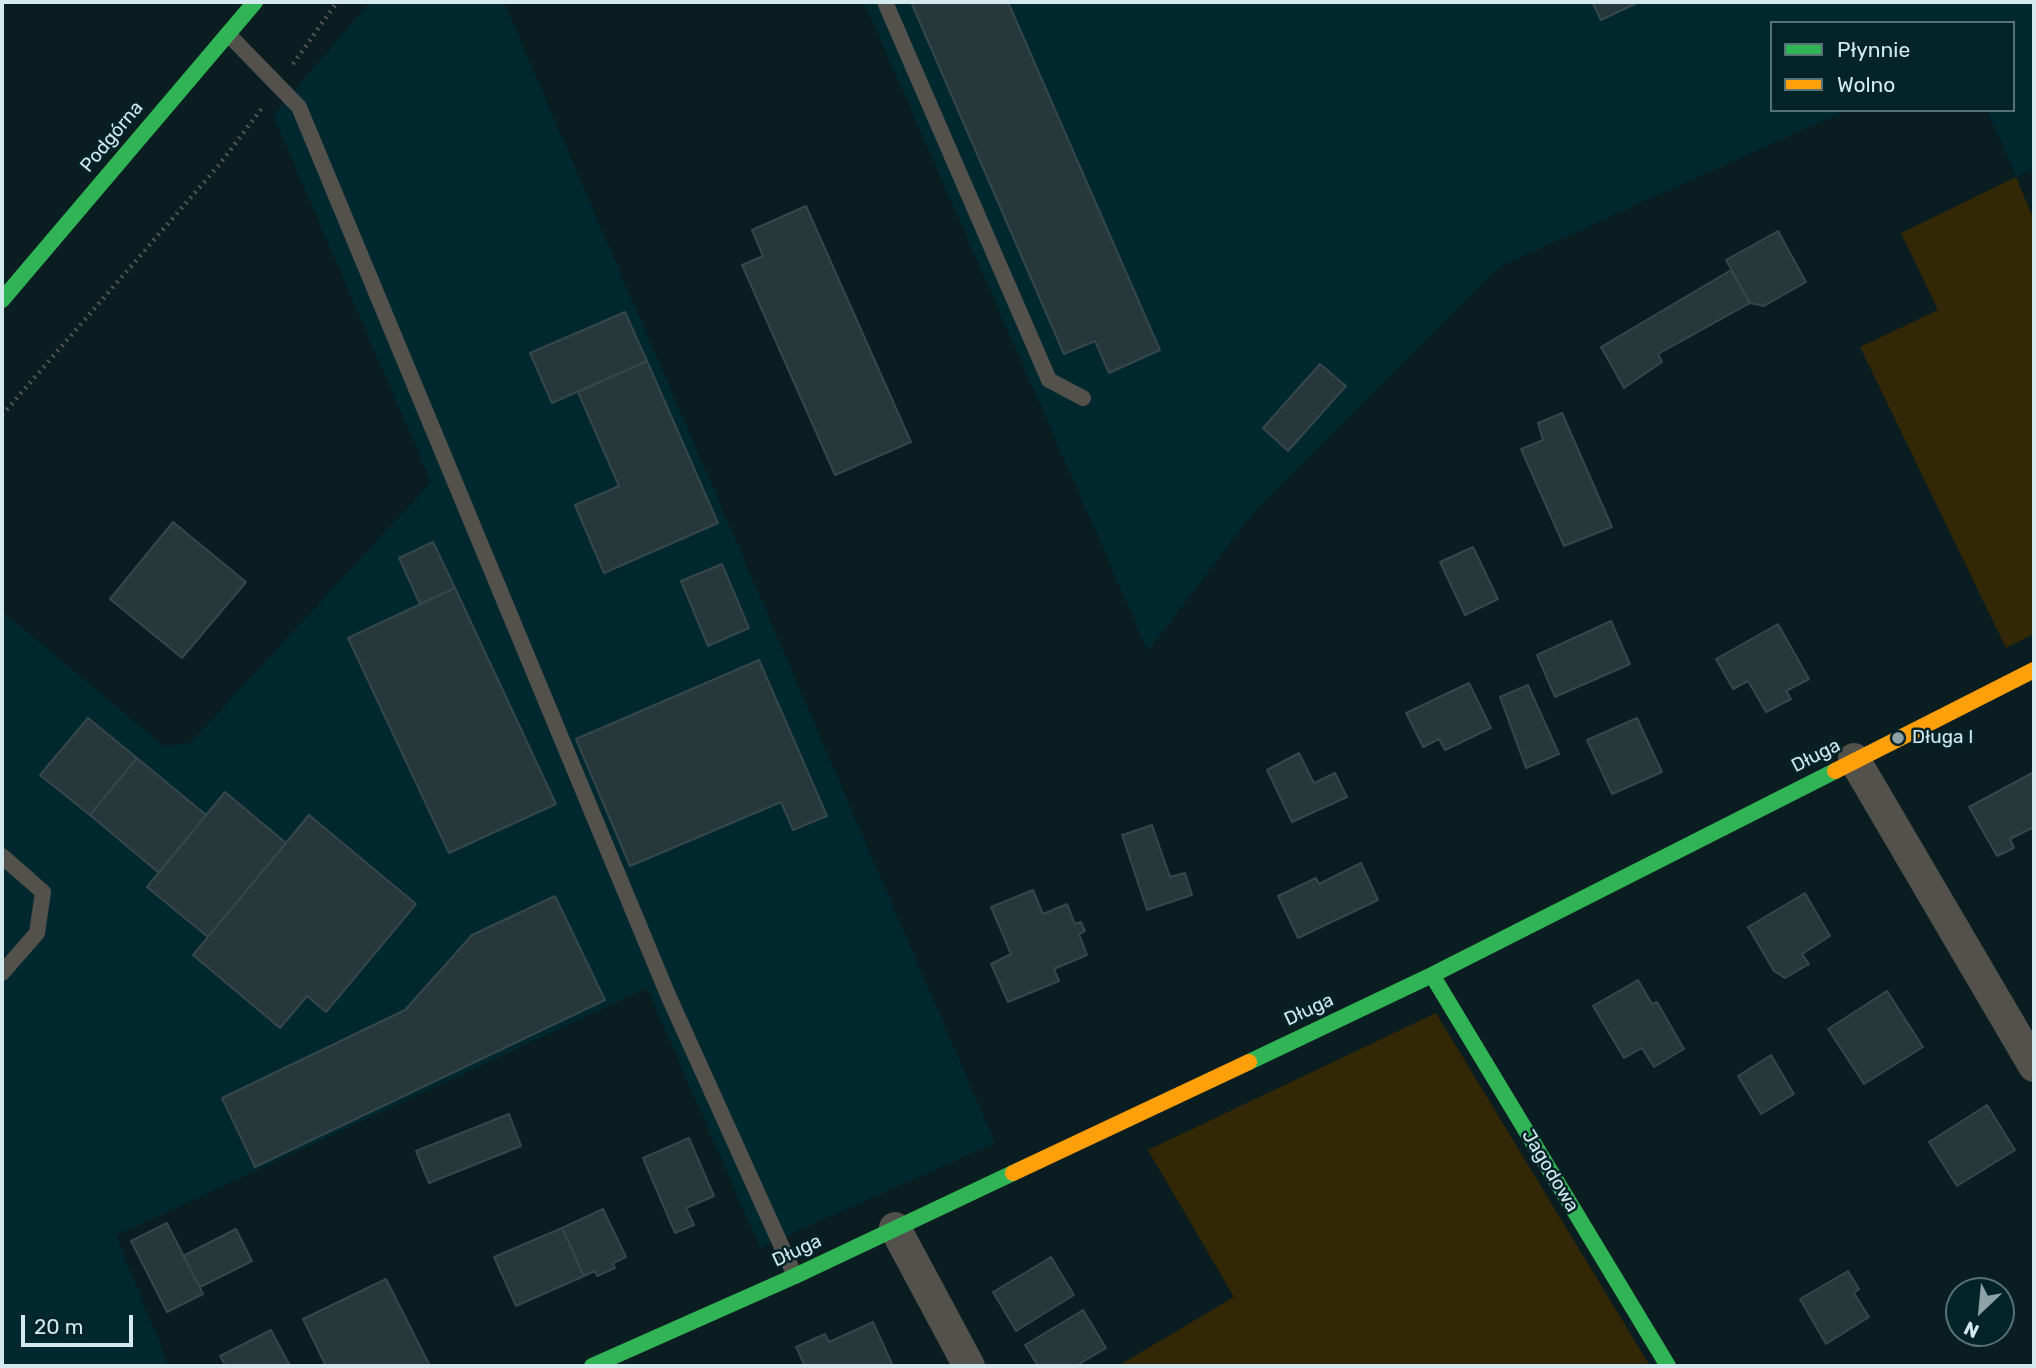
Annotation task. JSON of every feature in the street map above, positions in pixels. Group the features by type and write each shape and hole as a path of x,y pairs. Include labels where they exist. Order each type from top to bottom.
{"street":[{"name":"Podgórna","path":"2,300 255,2"},
{"name":"Długa","path":"592,1366 795,1276 1432,975 2034,670"},
{"path":"1854,759 2034,1066"},
{"name":"Jagodowa","path":"1432,975 1668,1366"},
{"path":"895,1228 969,1366"}],"lane":[{"path":"884,2 1049,380 1083,398"},
{"path":"228,34 299,107 668,995 795,1276"},
{"path":"2,856 43,892 37,933 2,973"}],"path":[{"path":"2,415 219,165 279,86 337,2"}],"shaded area":[{"path":"370,2 504,2 995,1143 760,1248 647,988 116,1236 169,1366 2,1366 2,611 165,747 191,742 431,482 273,115"},
{"path":"864,2 2034,2 2034,168 2016,177 1988,112 2015,112 2015,21 1770,21 1770,112 1843,112 1499,267 1255,511 1148,651"},
{"path":"2016,177 2034,220 2034,634 2006,648 1860,347 1938,310 1901,233"},
{"path":"1436,1013 1650,1366 1118,1366 1234,1297 1148,1150"}],"building":[{"path":"911,2 1008,2 1160,350 1109,373 1095,341 1064,354"},
{"path":"1592,2 1639,2 1601,20"},
{"path":"806,206 911,442 835,475 742,265 763,256 752,230"},
{"path":"1778,231 1806,282 1764,306 1750,303 1726,260"},
{"path":"1731,270 1750,303 1658,354 1662,362 1624,388 1601,347"},
{"path":"625,312 647,361 552,403 530,353"},
{"path":"647,361 718,523 604,573 575,505 619,486 578,392"},
{"path":"1320,364 1346,386 1288,451 1263,428"},
{"path":"1562,413 1612,527 1564,546 1521,449 1543,440 1538,423"},
{"path":"173,522 246,582 182,658 110,599"},
{"path":"433,542 455,588 420,604 399,558"},
{"path":"1473,547 1498,599 1465,615 1440,562"},
{"path":"722,564 749,628 708,646 681,581"},
{"path":"455,588 556,804 449,853 348,638"},
{"path":"1611,621 1630,664 1555,697 1537,655"},
{"path":"1778,624 1809,679 1786,691 1791,699 1766,712 1748,681 1733,689 1716,659"},
{"path":"759,660 827,816 793,830 781,802 630,866 576,739"},
{"path":"1469,683 1491,728 1445,750 1439,739 1423,747 1406,713"},
{"path":"1528,685 1559,754 1526,768 1500,697"},
{"path":"88,718 137,758 90,815 40,775"},
{"path":"1637,718 1662,772 1612,794 1587,740"},
{"path":"1299,753 1314,783 1335,773 1347,797 1292,822 1267,770"},
{"path":"137,758 206,815 159,873 90,815"},
{"path":"2034,772 2034,827 2010,839 2014,848 1997,856 1969,807"},
{"path":"225,792 286,843 208,937 147,887"},
{"path":"309,815 416,904 326,1012 307,996 280,1028 193,955"},
{"path":"1152,825 1170,877 1185,873 1192,895 1147,910 1122,835"},
{"path":"1361,863 1378,900 1298,938 1278,896 1316,878 1319,884"},
{"path":"1033,890 1043,914 1067,904 1075,924 1081,922 1085,931 1079,934 1087,955 1054,969 1059,981 1008,1002 991,964 1011,954 991,907"},
{"path":"1805,893 1830,936 1802,954 1809,964 1785,978 1774,971 1748,927"},
{"path":"555,896 605,1000 255,1167 222,1098 405,1010 472,935"},
{"path":"1638,980 1652,1004 1657,1002 1684,1049 1654,1067 1642,1048 1624,1058 1593,1006"},
{"path":"1887,991 1923,1047 1864,1084 1828,1029"},
{"path":"1771,1055 1794,1094 1761,1114 1738,1076"},
{"path":"1987,1105 2015,1150 1957,1186 1929,1142"},
{"path":"509,1114 521,1146 429,1183 416,1151"},
{"path":"689,1138 714,1196 686,1208 694,1225 675,1233 643,1158"},
{"path":"603,1209 626,1257 613,1263 615,1268 597,1276 595,1271 584,1276 562,1228"},
{"path":"167,1223 203,1294 167,1312 131,1241"},
{"path":"562,1228 584,1276 516,1306 494,1257"},
{"path":"236,1229 252,1261 200,1287 183,1256"},
{"path":"1051,1257 1074,1295 1016,1331 993,1292"},
{"path":"1848,1271 1859,1289 1854,1293 1869,1317 1826,1344 1800,1299"},
{"path":"386,1279 430,1366 326,1366 303,1319"},
{"path":"1083,1310 1106,1348 1076,1366 1038,1366 1025,1345"},
{"path":"873,1322 893,1366 805,1366 796,1347 825,1334 829,1342"},
{"path":"271,1330 290,1366 226,1366 220,1356"}],"traffic: fast":[{"path":"2,300 255,2"},
{"path":"1249,1062 1432,975 1835,771"},
{"path":"1432,975 1668,1366"},
{"path":"592,1366 795,1276 1013,1173"}],"traffic: slow":[{"path":"1835,771 2034,670"},
{"path":"1013,1173 1249,1062"}],"place":[{"name":"Długa I","path":"1898,738"}]}
